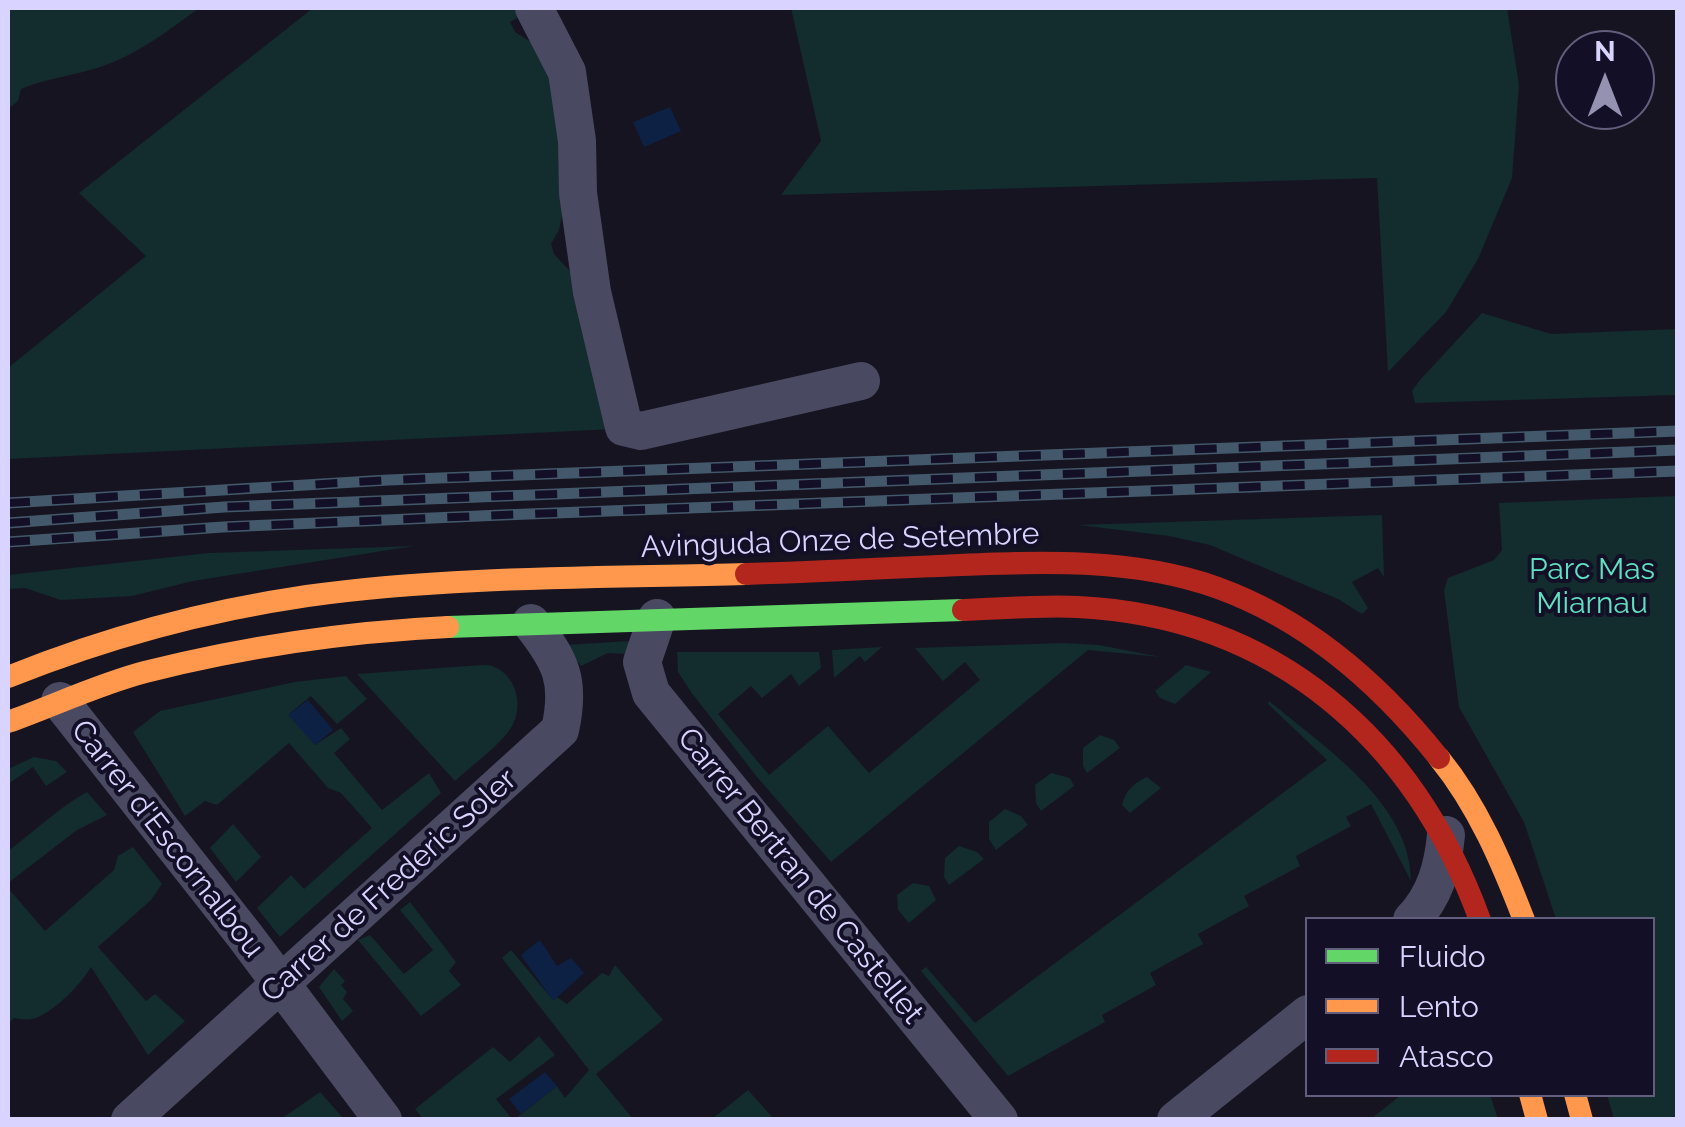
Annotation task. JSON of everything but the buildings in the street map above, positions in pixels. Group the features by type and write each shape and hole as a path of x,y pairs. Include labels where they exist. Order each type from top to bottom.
{"main road":[{"name":"Avinguda Onze de Setembre","path":"8,676 114,638 202,615 346,591 480,582 937,568 1081,565 1148,572 1217,588 1294,625 1376,688 1412,722 1454,773 1494,840 1523,917"},
{"path":"8,722 142,673 293,640 370,631 657,618 1078,607 1146,615 1213,634 1281,666 1340,710 1381,749 1418,793 1446,835 1479,917"}],"street":[{"path":"534,8 568,72 578,192 592,292 624,428 641,431 861,381"},
{"name":"Carrer Bertran de Castellet","path":"657,618 642,662 651,693 999,1120"},
{"name":"Carrer de Frederic Soler","path":"130,1120 560,730 565,683 559,661 532,623"},
{"name":"Carrer d'Escornalbou","path":"60,702 246,936 383,1120"},
{"path":"1414,917 1434,889 1444,860 1446,835"},
{"path":"1176,1120 1305,1016"}],"green space":[{"path":"8,8 199,8 120,59 21,89 18,101 8,109"},
{"path":"313,8 534,8 510,22 515,32 531,42 548,70 567,191 559,230 551,244 554,254 580,282 614,429 8,459 8,368 146,256 79,193"},
{"path":"791,8 1507,8 1519,85 1512,178 1478,259 1446,312 1388,372 1377,178 781,195 821,141"},
{"path":"1482,313 1551,334 1677,329 1677,395 1415,403 1412,391 1420,380"},
{"name":"Parc Mas Miarnau","path":"1677,496 1677,1119 1614,1119 1608,1097 1655,1097 1655,917 1555,917 1524,822 1459,707 1444,590 1448,578 1494,560 1502,550 1499,503"},
{"path":"1382,515 1384,577 1378,568 1352,582 1368,608 1362,614 1338,599 1210,545 1079,525"},
{"path":"414,546 193,581 132,596 61,600 25,588 8,589 8,575 209,553"},
{"path":"631,641 629,654 608,653 581,666 564,645"},
{"path":"1099,645 1161,657 1088,650 831,862 757,777 691,692 678,672 677,652 819,652 821,668 799,686 791,674 762,698 751,686 718,714 769,775 828,726 869,773 980,680 965,662 943,681 915,648"},
{"path":"882,647 865,662 860,656 834,678 832,650"},
{"path":"483,665 500,670 512,683 516,691 516,718 508,733 455,781 357,674"},
{"path":"1186,665 1211,672 1175,704 1160,698 1155,691"},
{"path":"346,676 367,699 337,724 311,696 289,714 315,745 341,728 350,739 334,753 382,810 429,773 441,793 280,937 257,908 291,875 304,889 372,828 341,793 328,788 289,743 217,805 205,801 185,816 133,732 160,711 295,682"},
{"path":"1269,701 1338,757 1380,802 1407,853 1411,881 1371,804 1346,817 1351,826 1296,856 1300,866 1244,896 1249,906 1198,934 1203,944 1150,973 1156,985 1102,1015 1105,1022 1008,1076 921,971 926,967 975,1023 1327,760"},
{"path":"1100,735 1114,740 1120,748 1087,773 1083,748"},
{"path":"34,757 56,761 67,772 46,786 33,767 8,784 8,769"},
{"path":"1051,773 1070,778 1074,786 1041,811 1036,803 1035,785"},
{"path":"1147,777 1161,788 1130,813 1122,805 1125,796"},
{"path":"87,792 107,815 77,830 8,883 8,851"},
{"path":"1005,809 1021,816 1028,825 996,850 989,839 989,822"},
{"path":"233,824 261,857 236,882 210,848"},
{"path":"959,846 984,859 949,885 944,877 945,858"},
{"path":"133,847 162,884 151,900 98,947 146,1001 155,994 185,1021 148,1055 91,967 53,1008 32,1019 14,1018 8,1024 8,888 45,931 114,870 118,856"},
{"path":"913,883 929,886 936,900 909,923 898,910 897,895"},
{"path":"410,902 456,962 449,971 461,985 421,1016 358,940 370,935 404,974 433,950 400,910"},
{"path":"511,950 553,1000 557,997 567,1004 602,973 609,976 615,965 663,1020 596,1074 633,1119 515,1119 557,1086 565,1098 589,1070 502,958"},
{"path":"334,969 345,981 341,985 347,992 343,999 353,1011 342,1021 319,987"},
{"path":"539,1036 555,1055 496,1099 512,1119 423,1119 415,1109 493,1047 510,1062"},
{"path":"748,1090 774,1119 712,1119"},
{"path":"320,1092 344,1119 281,1119"},
{"path":"1398,1097 1491,1097 1498,1119 1371,1119"}],"water":[{"path":"670,107 681,131 644,147 633,122"},
{"path":"308,700 333,730 315,745 288,715"},
{"path":"540,940 557,966 571,958 584,973 553,1001 521,955"},
{"path":"545,1072 557,1086 521,1114 509,1099"}],"railway":[{"path":"8,503 388,480 1678,431"},
{"path":"8,523 224,507 1678,450"},
{"path":"8,542 223,527 502,515 1678,471"}],"traffic: fast":[{"path":"448,627 963,610"}],"traffic: slow":[{"path":"8,677 155,628 307,596 471,581 746,574"},
{"path":"8,722 111,683 182,663 333,637 448,627"},
{"path":"1439,758 1477,815 1523,917"},
{"path":"1531,1097 1537,1120"},
{"path":"1576,1097 1582,1120"}],"traffic: jam":[{"path":"746,574 1043,563 1115,566 1184,578 1251,602 1312,637 1367,680 1439,758"},
{"path":"963,610 1078,607 1149,616 1215,635 1275,663 1328,699 1376,744 1417,796 1452,855 1479,917"}]}
